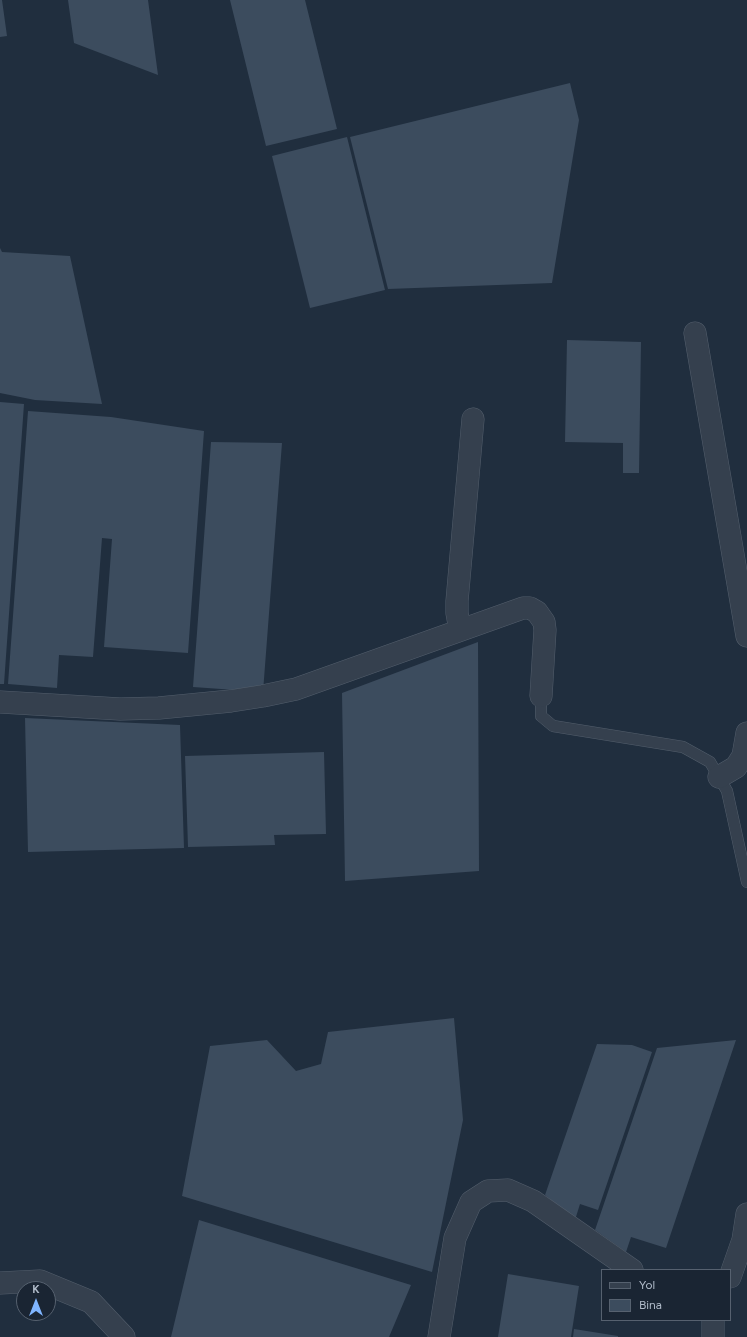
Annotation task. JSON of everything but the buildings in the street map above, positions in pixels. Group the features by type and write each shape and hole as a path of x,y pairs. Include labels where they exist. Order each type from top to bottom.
{"street":[{"path":"695,333 747,636"},
{"path":"460,630 457,613 457,600 473,419"},
{"path":"0,702 120,709 167,708 231,701 296,689 523,608 537,612 544,622 545,630 541,696"},
{"path":"719,777 736,767 743,756 747,733"},
{"path":"439,1337 455,1238 470,1202 488,1191 508,1190 533,1201 631,1269"},
{"path":"731,1275 743,1240 747,1214"},
{"path":"0,1283 40,1281 90,1302 124,1337"},
{"path":"713,1321 713,1337"}],"lane":[{"path":"541,696 541,716 553,726 683,746 710,762 727,791 747,882"}]}
